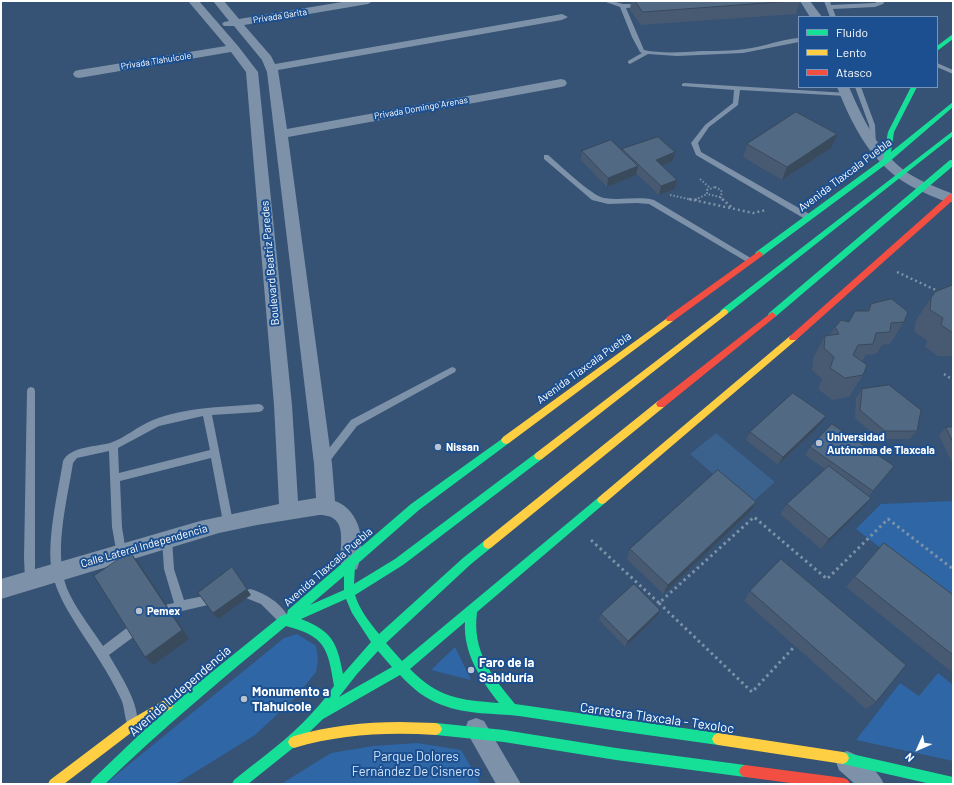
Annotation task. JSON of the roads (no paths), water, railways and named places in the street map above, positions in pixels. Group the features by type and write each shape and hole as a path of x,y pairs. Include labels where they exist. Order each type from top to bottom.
{"main road":[{"path":"938,48 953,36"},
{"path":"886,160 891,132 913,88"},
{"name":"Avenida Tlaxcala Puebla","path":"285,620 415,508 886,160 953,104"},
{"name":"Avenida Tlaxcala Puebla","path":"285,620 314,609 375,578 452,522 655,368 953,133"},
{"path":"238,784 289,744 318,716 353,670 380,641 467,561 802,290 953,162"},
{"path":"318,716 402,668 432,644 472,608 743,382 952,198"},
{"path":"350,563 348,586 352,603 380,641"},
{"path":"472,608 470,625 471,639 476,654 484,673 512,710"},
{"path":"285,620 301,623 314,628 323,635 329,643 334,656 340,688"},
{"name":"Avenida Independencia","path":"96,784 145,737 285,620"},
{"name":"Carretera Tlaxcala - Texoloc","path":"380,641 421,688 442,700 462,705 512,710 841,757 953,783"},
{"path":"54,784 132,725 165,706 202,688"},
{"path":"289,744 326,732 356,728 428,728 477,732 617,754 844,784"}],"street":[{"name":"Boulevard Beatriz Paredes","path":"193,1 234,48 252,72 283,405 289,510"},
{"path":"218,1 237,22 272,68 323,464 326,507"},
{"name":"Privada Garita","path":"215,27 237,22 368,1"},
{"path":"805,1 815,16"},
{"path":"272,68 562,17"},
{"name":"Privada Tlahuicole","path":"79,74 234,48"},
{"name":"Privada Domingo Arenas","path":"281,134 561,83"},
{"path":"844,90 858,122 886,160 900,174 923,187 952,198"},
{"path":"289,510 326,507 332,508 340,513 352,531 353,550 350,563"},
{"name":"Calle Lateral Independencia","path":"1,589 121,552 228,522 289,510"},
{"path":"462,705 509,784"},
{"path":"841,757 872,784"}],"lane":[{"path":"606,1 623,6 646,5"},
{"path":"833,16 828,4 875,5 881,3 882,1"},
{"path":"623,6 639,47 646,53"},
{"path":"630,62 646,53 677,54 749,50 786,41 798,40"},
{"path":"938,65 953,72"},
{"path":"684,84 737,88 844,90"},
{"path":"737,88 736,104 707,126 694,142 698,153 808,217"},
{"path":"858,88 872,125 874,144"},
{"path":"546,157 595,198 602,201 651,202 750,260"},
{"path":"323,464 354,423 452,370"},
{"path":"30,580 28,558 31,391"},
{"path":"132,725 128,702 102,654 66,599 57,571 55,546 68,461 74,456 112,446 156,422 207,412 259,408"},
{"path":"207,412 228,522"},
{"path":"112,446 117,527 121,552"},
{"path":"114,478 215,453"},
{"path":"167,539 169,569 180,606"},
{"path":"250,594 267,600 285,620"},
{"path":"169,609 204,601"},
{"path":"102,654 132,632"}],"place":[{"name":"Universidad Autónoma de Tlaxcala","path":"819,443"},
{"name":"Nissan","path":"438,447"},
{"name":"Pemex","path":"139,611"},
{"name":"Faro de la Sabiduría","path":"471,670"},
{"name":"Monumento a Tlahuicole","path":"244,699"}],"park label":[{"name":"Parque Dolores Fernández De Cisneros","path":"416,764"}]}
